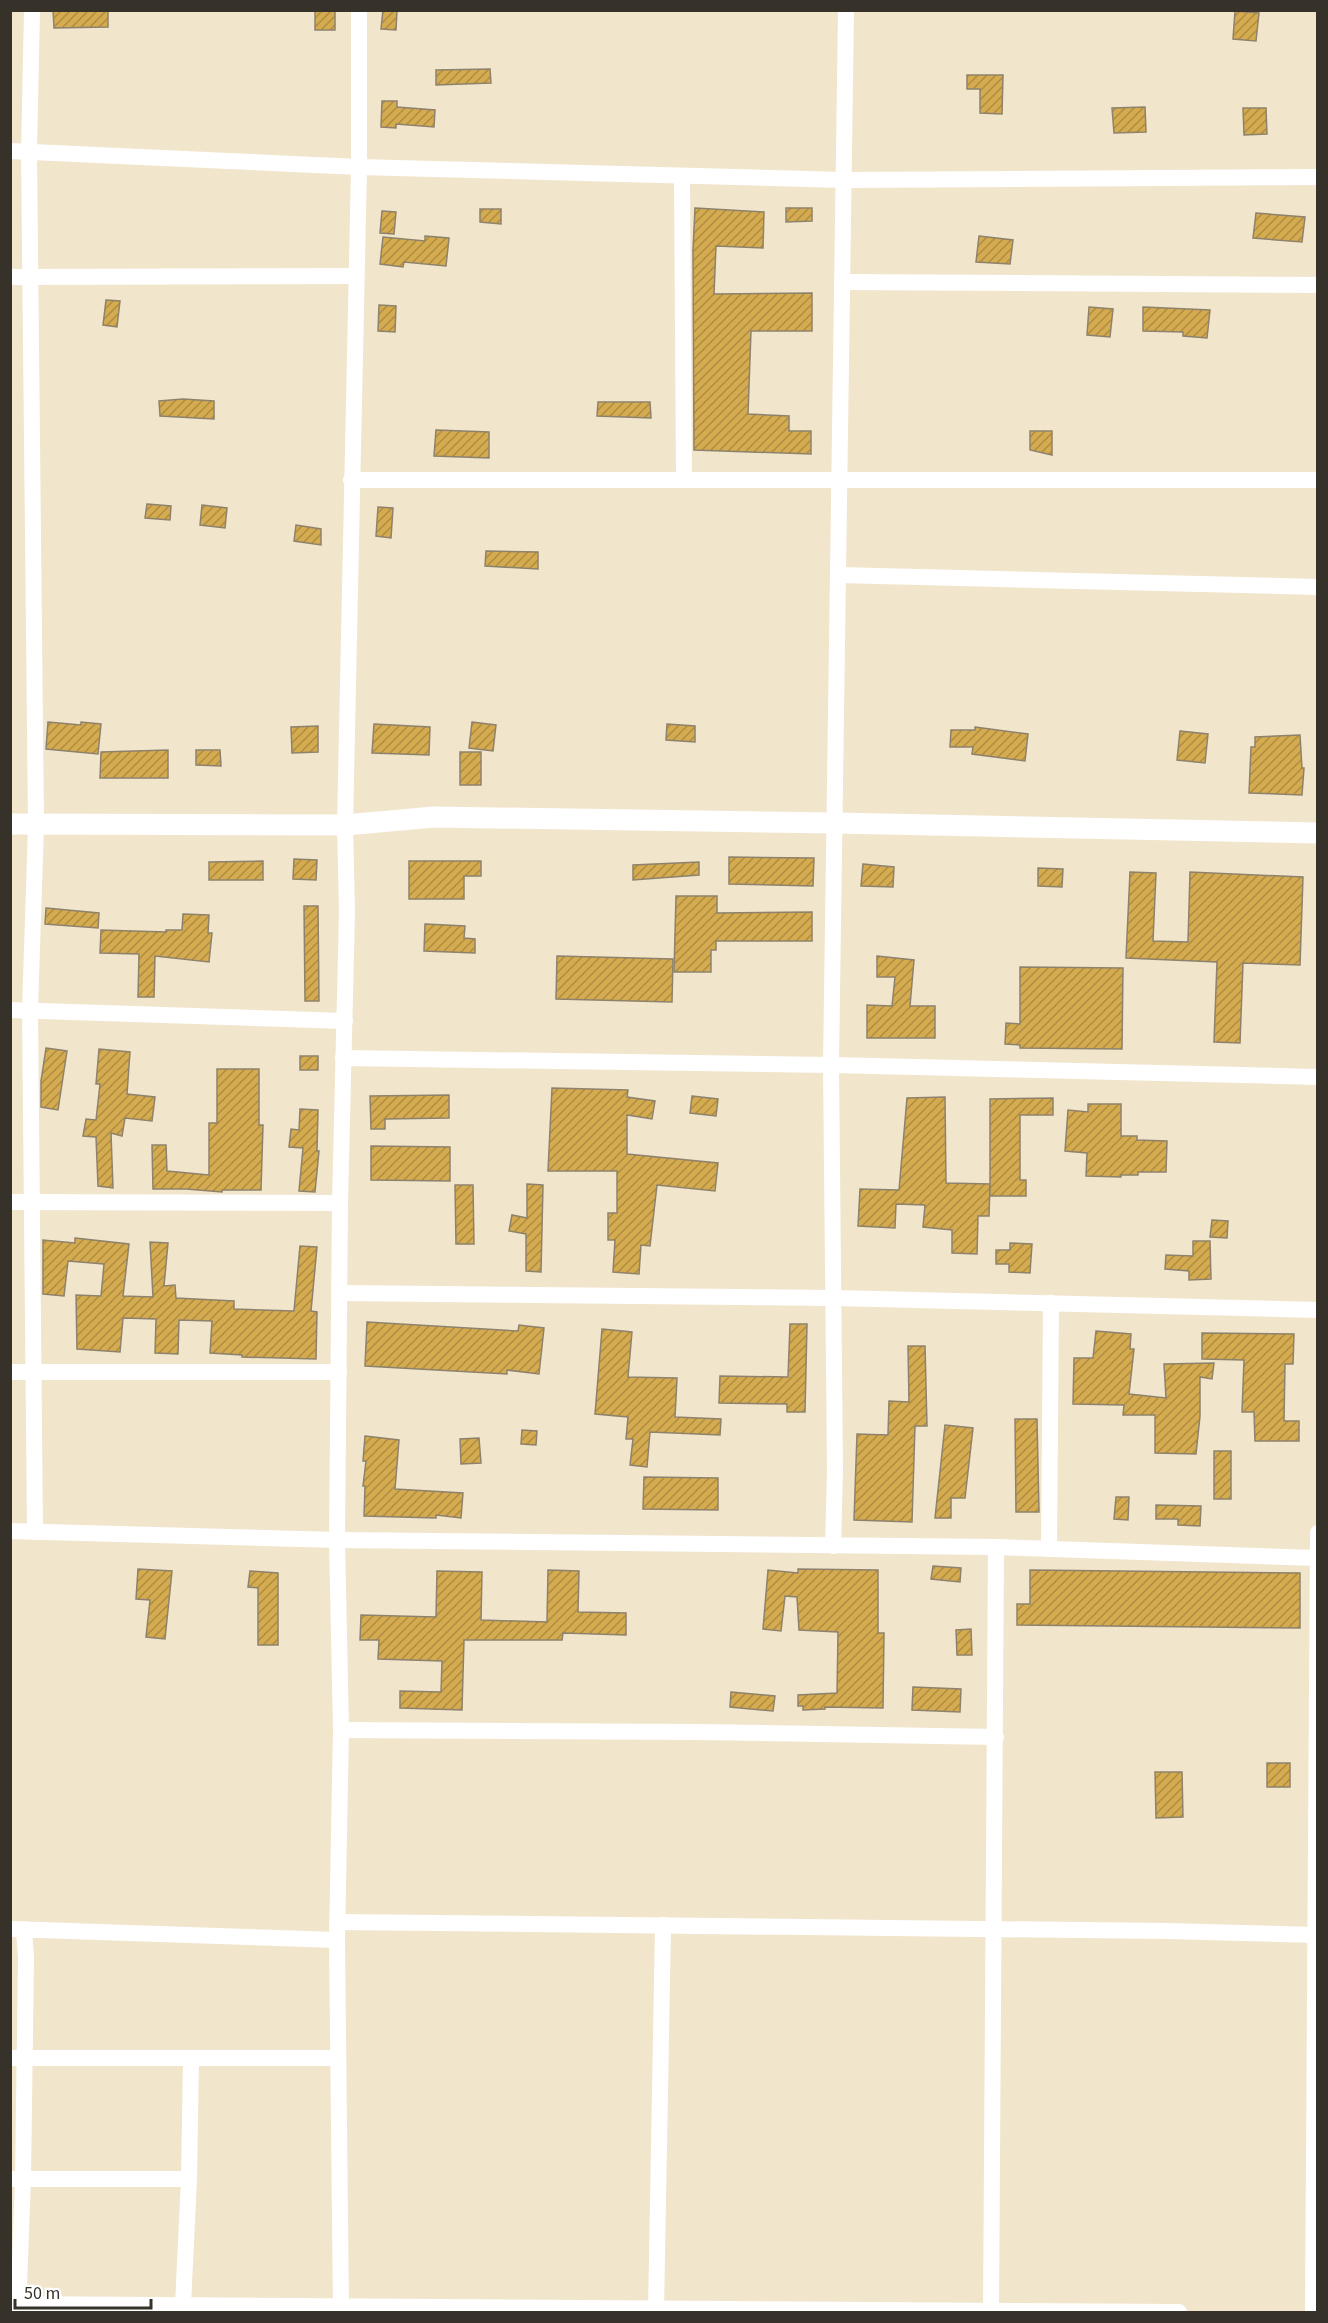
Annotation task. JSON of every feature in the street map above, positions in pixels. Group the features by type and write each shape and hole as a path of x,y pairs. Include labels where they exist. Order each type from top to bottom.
{"street":[{"path":"32,10 30,278 36,825 30,1010 35,1532"},
{"path":"341,2309 337,1922 341,1730 337,1540 340,1203 347,912 345,825 359,167 359,10"},
{"path":"833,1546 835,1487 831,1065 846,10"},
{"path":"10,151 359,167 844,180 1317,177"},
{"path":"682,176 684,480"},
{"path":"10,277 356,276"},
{"path":"842,282 1317,285"},
{"path":"351,480 1317,480"},
{"path":"838,575 1317,587"},
{"path":"10,824 345,825 434,817 1317,833"},
{"path":"10,1010 345,1021"},
{"path":"343,1058 831,1065 1317,1077"},
{"path":"10,1202 340,1203"},
{"path":"339,1293 834,1298 1317,1310"},
{"path":"1049,1549 1051,1303"},
{"path":"10,1372 339,1372"},
{"path":"10,1532 337,1540 996,1547 1317,1558"},
{"path":"1313,2313 1316,2115 1317,1533"},
{"path":"991,2311 996,1547"},
{"path":"341,1730 698,1732 996,1737"},
{"path":"337,1922 1316,1935"},
{"path":"656,2310 663,1926"},
{"path":"337,1940 17,1929 26,1958 17,2058 15,2307 183,2305 341,2309 1179,2313"},
{"path":"17,2058 338,2058"},
{"path":"183,2305 189,2179 191,2058"},
{"path":"17,2179 189,2179"}],"building":[{"path":"53,10 108,10 108,27 54,28"},
{"path":"315,10 335,10 335,30 315,30"},
{"path":"383,10 397,10 396,30 381,29"},
{"path":"1235,11 1259,13 1256,41 1233,39"},
{"path":"490,69 491,83 436,85 436,70"},
{"path":"967,75 1003,75 1002,114 980,113 980,89 967,89"},
{"path":"382,101 397,101 397,107 435,110 434,127 396,124 396,128 381,127"},
{"path":"1145,107 1146,132 1114,133 1112,108"},
{"path":"1243,108 1266,108 1267,134 1244,135"},
{"path":"695,208 764,212 763,248 716,246 714,294 812,293 812,331 751,331 748,414 789,416 789,431 811,431 811,454 694,450 693,250"},
{"path":"786,208 812,208 812,221 786,222"},
{"path":"480,209 501,209 501,224 480,222"},
{"path":"382,211 396,212 394,234 380,233"},
{"path":"1256,213 1305,217 1302,242 1253,238"},
{"path":"425,236 449,238 446,266 404,262 403,267 380,264 383,237 425,241"},
{"path":"979,236 1013,240 1010,264 976,262"},
{"path":"106,300 120,301 117,327 103,325"},
{"path":"379,305 396,306 395,332 378,331"},
{"path":"1089,307 1113,309 1110,337 1087,335"},
{"path":"1143,307 1210,310 1207,338 1183,336 1183,332 1143,331"},
{"path":"183,399 214,401 214,419 160,416 159,401"},
{"path":"598,402 650,402 651,418 597,416"},
{"path":"436,430 489,432 489,458 434,456"},
{"path":"1030,431 1052,431 1052,455 1030,450"},
{"path":"147,504 171,506 170,520 145,518"},
{"path":"202,505 227,508 225,528 200,525"},
{"path":"378,507 393,508 391,538 376,536"},
{"path":"296,525 321,529 321,545 294,541"},
{"path":"486,551 538,552 538,569 485,566"},
{"path":"48,722 101,724 98,754 46,749"},
{"path":"472,722 496,725 493,751 469,748"},
{"path":"374,724 430,727 429,755 372,753"},
{"path":"667,724 695,726 695,742 666,740"},
{"path":"318,726 318,752 292,753 291,727"},
{"path":"975,727 1028,734 1025,761 972,754 973,747 950,747 951,730 975,730"},
{"path":"1180,731 1208,734 1205,763 1177,760"},
{"path":"1300,735 1302,768 1304,768 1302,795 1249,793 1251,747 1255,747 1255,737"},
{"path":"168,750 168,778 100,778 101,752"},
{"path":"196,750 220,750 221,766 196,765"},
{"path":"460,752 481,752 481,785 460,785"},
{"path":"729,857 814,858 813,886 729,884"},
{"path":"294,859 317,860 316,880 293,879"},
{"path":"263,861 263,880 209,880 209,862"},
{"path":"409,861 481,861 481,876 464,876 464,899 409,899"},
{"path":"699,862 699,875 633,880 633,865"},
{"path":"863,864 894,867 893,887 861,886"},
{"path":"1038,868 1063,869 1062,887 1038,886"},
{"path":"1130,872 1156,873 1153,941 1188,942 1190,872 1303,877 1300,965 1243,963 1240,1043 1214,1042 1217,962 1126,958"},
{"path":"676,896 717,896 717,913 812,912 812,941 716,941 716,950 711,950 711,972 674,972"},
{"path":"304,906 318,906 319,1001 305,1001"},
{"path":"46,908 99,913 98,928 45,924"},
{"path":"183,914 209,915 208,933 212,933 209,962 155,956 154,997 138,997 139,954 100,953 101,930 166,932 166,930 182,930"},
{"path":"425,924 465,926 464,938 475,939 475,953 424,951"},
{"path":"557,956 673,959 672,1002 556,999"},
{"path":"877,956 914,960 910,1006 935,1006 935,1038 867,1038 867,1005 892,1006 895,977 877,977"},
{"path":"1020,967 1123,968 1122,1049 1020,1048 1020,1045 1005,1044 1006,1023 1020,1024"},
{"path":"46,1048 67,1051 58,1110 41,1107 41,1081"},
{"path":"99,1049 130,1052 127,1094 155,1097 152,1121 125,1118 122,1136 111,1133 113,1188 98,1186 96,1137 83,1136 86,1119 96,1120 100,1084 96,1084"},
{"path":"300,1056 318,1056 318,1070 300,1070"},
{"path":"217,1069 259,1069 259,1125 263,1125 261,1190 222,1190 222,1192 153,1189 152,1145 166,1145 167,1171 209,1175 209,1123 217,1123"},
{"path":"552,1088 628,1090 627,1097 655,1101 652,1119 627,1115 627,1154 718,1163 715,1191 657,1185 650,1246 641,1245 639,1274 613,1272 615,1240 608,1240 608,1213 617,1213 617,1171 548,1171"},
{"path":"449,1095 449,1118 385,1119 385,1129 371,1129 370,1096"},
{"path":"692,1096 718,1099 716,1116 690,1113"},
{"path":"945,1097 946,1183 990,1184 989,1216 978,1216 977,1254 952,1253 952,1230 923,1227 925,1205 896,1204 895,1228 858,1226 860,1189 899,1190 907,1098"},
{"path":"1053,1098 1053,1115 1020,1115 1020,1180 1026,1180 1026,1196 990,1196 990,1099"},
{"path":"1088,1104 1121,1104 1121,1136 1137,1136 1137,1140 1167,1141 1166,1172 1138,1172 1138,1175 1121,1175 1121,1177 1086,1176 1087,1153 1065,1151 1068,1110 1088,1112"},
{"path":"300,1109 318,1110 317,1151 319,1151 315,1192 299,1191 303,1148 289,1147 291,1129 299,1130"},
{"path":"371,1146 450,1147 450,1181 371,1180"},
{"path":"527,1184 543,1185 541,1272 526,1271 526,1234 509,1231 512,1215 527,1218"},
{"path":"455,1185 473,1185 474,1244 456,1244"},
{"path":"1212,1220 1228,1221 1227,1238 1210,1237"},
{"path":"75,1238 129,1244 123,1296 153,1297 150,1242 168,1243 164,1286 175,1285 176,1298 234,1301 234,1309 294,1311 300,1246 317,1247 311,1311 317,1312 316,1359 242,1357 242,1355 210,1353 212,1321 179,1320 178,1354 155,1353 156,1319 123,1318 120,1352 77,1349 76,1295 101,1296 104,1264 68,1261 64,1296 43,1294 43,1240 75,1243"},
{"path":"1193,1241 1210,1241 1211,1279 1189,1280 1189,1271 1165,1269 1166,1255 1193,1256"},
{"path":"1010,1243 1032,1244 1030,1273 1009,1272 1009,1264 996,1264 996,1250 1010,1250"},
{"path":"367,1322 518,1331 519,1325 544,1328 539,1374 507,1370 507,1374 365,1366"},
{"path":"790,1324 807,1324 805,1412 787,1412 787,1404 719,1403 720,1376 788,1377"},
{"path":"602,1329 632,1332 628,1377 677,1378 675,1417 721,1419 720,1435 650,1432 647,1467 630,1465 633,1439 626,1439 628,1417 595,1414"},
{"path":"1096,1331 1131,1334 1130,1349 1134,1349 1129,1394 1166,1398 1164,1364 1214,1363 1212,1379 1200,1377 1200,1416 1196,1454 1155,1453 1155,1415 1123,1415 1124,1405 1073,1404 1074,1358 1093,1358"},
{"path":"1202,1333 1294,1334 1293,1364 1285,1364 1284,1421 1299,1421 1299,1441 1255,1441 1254,1412 1242,1412 1244,1360 1202,1359"},
{"path":"908,1346 925,1346 927,1426 915,1426 912,1522 854,1520 857,1434 888,1435 889,1401 909,1402"},
{"path":"1015,1419 1037,1419 1039,1512 1016,1512"},
{"path":"945,1425 973,1428 965,1498 951,1498 951,1518 935,1518"},
{"path":"522,1430 537,1431 536,1445 521,1444"},
{"path":"365,1436 399,1440 395,1489 463,1493 461,1518 436,1515 436,1518 364,1516"},
{"path":"479,1438 481,1463 461,1464 460,1439"},
{"path":"1214,1451 1231,1451 1231,1499 1214,1499"},
{"path":"644,1477 718,1478 718,1510 643,1509"},
{"path":"1116,1497 1129,1497 1128,1520 1114,1519"},
{"path":"1156,1505 1201,1506 1200,1526 1178,1525 1178,1519 1156,1519"},
{"path":"933,1566 961,1568 960,1582 931,1579"},
{"path":"138,1569 172,1571 165,1639 146,1637 150,1600 136,1599"},
{"path":"798,1569 878,1570 878,1633 884,1633 883,1708 825,1707 825,1709 803,1710 803,1706 798,1706 798,1695 837,1693 838,1632 799,1630 797,1597 785,1596 781,1631 763,1629 768,1570 798,1573"},
{"path":"548,1570 579,1571 578,1612 626,1613 626,1635 563,1633 562,1640 464,1640 462,1710 400,1708 400,1691 441,1692 442,1661 378,1659 379,1640 360,1640 361,1615 436,1617 437,1571 482,1572 481,1620 547,1622"},
{"path":"1030,1570 1300,1573 1300,1628 1017,1625 1017,1604 1030,1604"},
{"path":"250,1571 278,1573 278,1645 258,1645 258,1588 248,1587"},
{"path":"971,1629 972,1655 957,1655 956,1630"},
{"path":"913,1687 961,1689 960,1712 912,1710"},
{"path":"731,1692 775,1696 773,1711 730,1707"},
{"path":"1267,1763 1290,1763 1290,1787 1267,1787"},
{"path":"1155,1772 1182,1772 1183,1817 1156,1818"}]}
